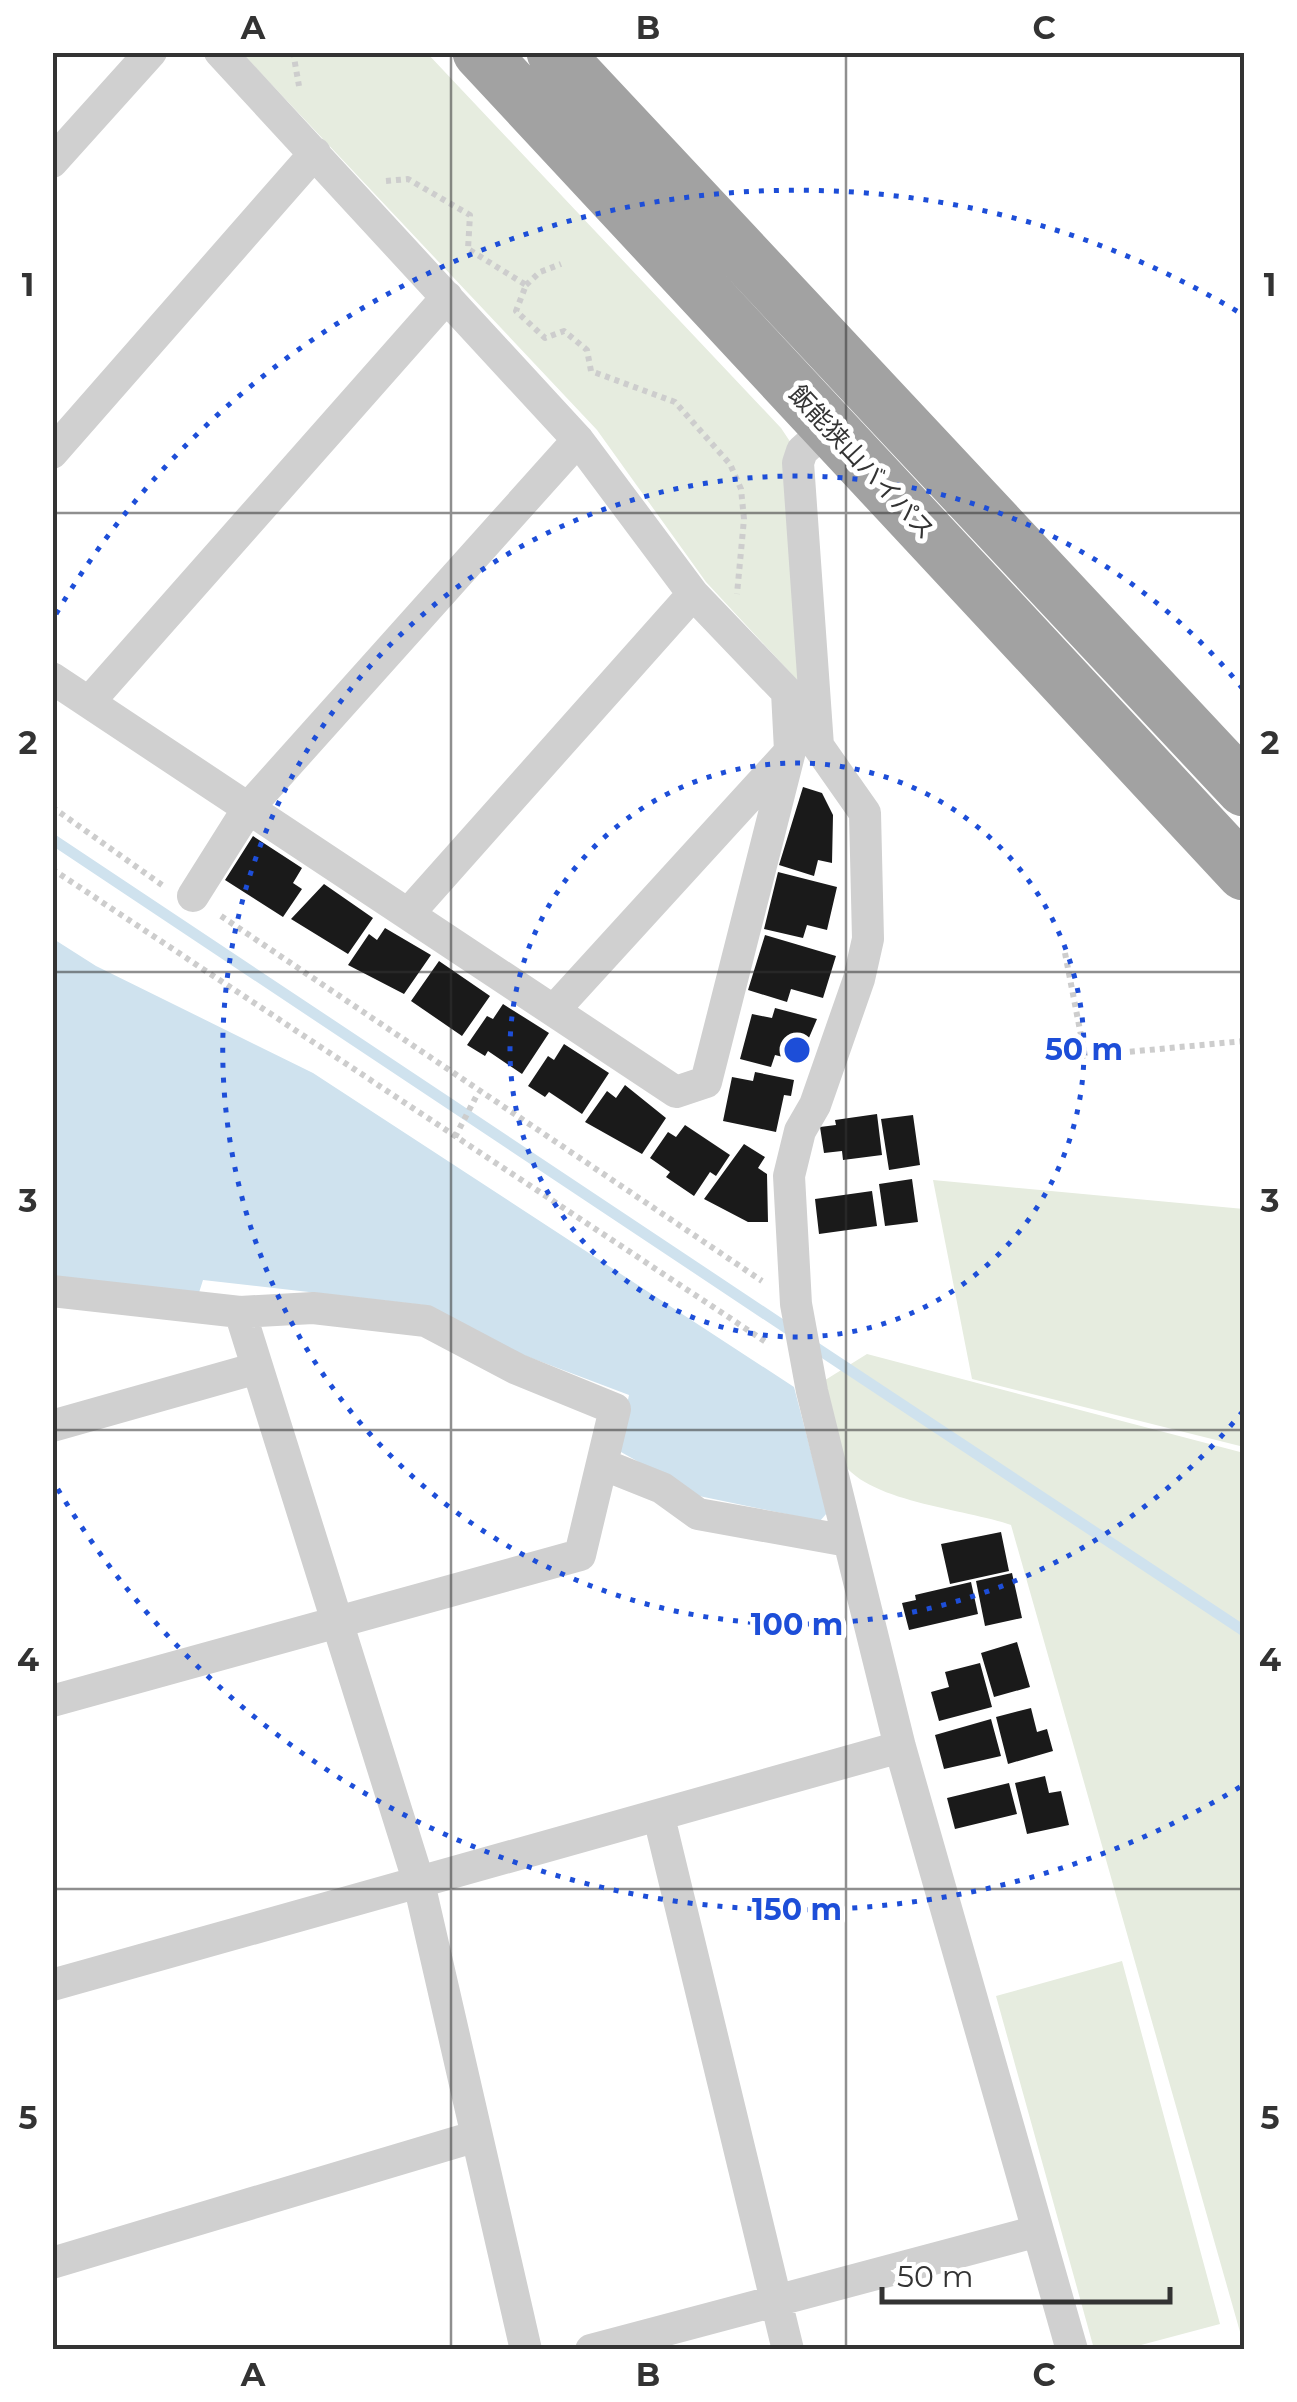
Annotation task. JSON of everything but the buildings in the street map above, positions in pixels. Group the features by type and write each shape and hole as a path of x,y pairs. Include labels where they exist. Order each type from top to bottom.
{"highway":[{"name":"飯能狭山バイパス","path":"480,52 1244,873"},
{"path":"554,52 1244,789"}],"street":[{"path":"52,162 151,52"},
{"path":"52,678 676,1092 706,1082 790,751 787,692 704,604 578,440 220,52"},
{"path":"52,453 315,154"},
{"path":"89,702 448,297"},
{"path":"829,427 802,451 798,463 818,746 865,813 868,940 853,997 815,1105 800,1131 789,1176 797,1309 808,1370 900,1747 1072,2350"},
{"path":"192,896 248,807 578,440"},
{"path":"409,913 704,604"},
{"path":"556,1009 790,751"},
{"path":"52,1291 240,1312 313,1308 426,1321 517,1369 615,1410 580,1555 52,1701"},
{"path":"240,1312 254,1369 419,1883 526,2350"},
{"path":"52,1426 254,1369"},
{"path":"602,1464 662,1488 698,1514 848,1540"},
{"path":"52,1985 900,1747"},
{"path":"659,1817 788,2350"},
{"path":"52,2263 477,2136"},
{"path":"591,2350 1038,2230"}],"path":[{"path":"358,200 382,181 408,179 470,215 468,250 526,285"},
{"path":"560,264 540,272 526,285 516,312 545,338 564,331 587,350 591,371 675,402 730,464 741,489 741,589 704,604"},
{"path":"52,807 168,889 192,896 797,1309"},
{"path":"52,868 808,1370"},
{"path":"1065,953 1085,1056 1244,1040"},
{"path":"455,1136 477,1094"}],"shaded area":[{"path":"242,53 427,53 781,428 793,446 798,681 706,582 597,430"},
{"path":"933,1180 1244,1209 1244,1447 972,1379"},
{"path":"867,1354 1244,1453 1244,2346 1011,1525 892,1494 852,1473 833,1440 822,1382"},
{"path":"1122,1961 1220,2324 1126,2349 1094,2349 996,1996"}],"water":[{"path":"52,938 96,966 313,1073 794,1387 827,1513 820,1521 699,1496 621,1452 619,1443 629,1395 505,1348 423,1305 203,1280 197,1299 53,1281"}],"waterway":[{"path":"52,839 794,1333"},
{"path":"809,1343 1244,1631"}]}
